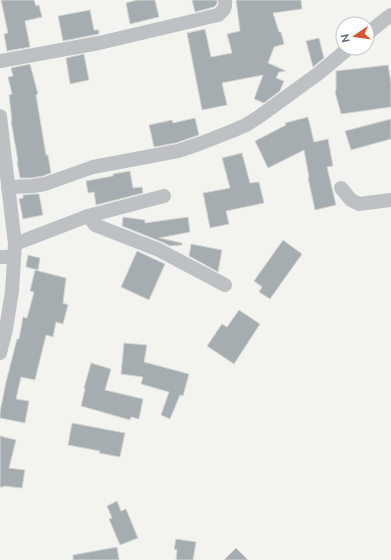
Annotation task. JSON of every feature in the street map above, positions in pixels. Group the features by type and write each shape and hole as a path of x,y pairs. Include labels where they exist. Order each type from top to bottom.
{"street":[{"path":"0,61 99,43 218,15 226,6 225,0"},
{"path":"375,28 391,15"},
{"path":"8,186 34,186 45,184 93,167 178,151 199,144 246,125 319,73 339,56"},
{"path":"0,116 3,170 8,186 12,291 6,329 0,354"},
{"path":"341,188 351,200 359,204 391,200"},
{"path":"10,253 88,216 164,196"},
{"path":"88,216 95,226 159,250 225,285"}],"building":[{"path":"1,0 34,0 36,6 39,5 42,17 25,21 30,47 7,51 4,34 8,33"},
{"path":"137,0 155,0 159,17 130,24 126,3"},
{"path":"192,0 217,0 217,4 214,7 195,12"},
{"path":"236,0 301,0 302,9 273,13 284,44 274,47 268,63 286,71 279,72 276,78 284,81 280,91 264,103 254,99 263,75 222,83 227,105 202,110 187,33 205,29 211,57 232,53 227,34 240,31"},
{"path":"90,10 94,30 99,30 99,34 63,41 58,16"},
{"path":"319,38 324,58 313,67 306,41"},
{"path":"84,54 89,80 70,84 66,58"},
{"path":"30,64 38,94 36,95 46,155 48,155 51,173 32,178 20,178 11,121 9,95 12,94 8,77 13,76 11,68"},
{"path":"388,65 391,82 391,107 341,114 335,92 336,71"},
{"path":"308,117 314,142 328,139 333,166 327,167 336,205 315,210 304,150 268,168 255,141 286,125 285,123"},
{"path":"195,118 199,135 176,143 154,147 149,125 172,120 173,123"},
{"path":"391,119 391,139 351,150 345,131"},
{"path":"242,153 250,183 259,182 264,203 226,211 229,224 210,228 203,193 230,188 222,158"},
{"path":"130,171 133,188 142,187 143,193 96,205 94,192 88,193 86,181"},
{"path":"39,194 43,215 23,219 19,199 23,198 23,195"},
{"path":"123,217 145,220 145,223 188,217 190,232 159,238 182,243 182,245 170,246 122,226"},
{"path":"283,240 302,254 270,299 259,292 262,287 254,281"},
{"path":"191,244 222,250 218,272 189,256"},
{"path":"137,251 165,264 149,300 121,287"},
{"path":"28,255 40,258 38,270 26,267"},
{"path":"35,270 66,278 63,303 68,305 63,324 56,322 53,337 46,335 35,380 21,377 16,399 29,401 25,423 0,418 0,412 17,339 19,339 23,317 27,318 34,292 30,291"},
{"path":"239,310 260,324 234,364 207,346 222,324 227,327"},
{"path":"124,343 147,345 144,362 189,374 183,396 180,395 170,419 161,415 169,392 141,384 143,377 121,374"},
{"path":"91,363 111,369 105,390 143,399 139,419 131,417 130,420 81,406"},
{"path":"72,423 125,433 120,457 99,453 100,451 68,445"},
{"path":"0,436 16,440 9,468 25,470 22,488 0,487"},
{"path":"117,501 121,511 126,509 138,538 120,545 109,519 112,518 107,506"},
{"path":"176,539 196,542 193,560 176,560 177,550 174,549"},
{"path":"117,547 119,560 73,560 73,555"},
{"path":"236,548 248,560 224,560"}]}
